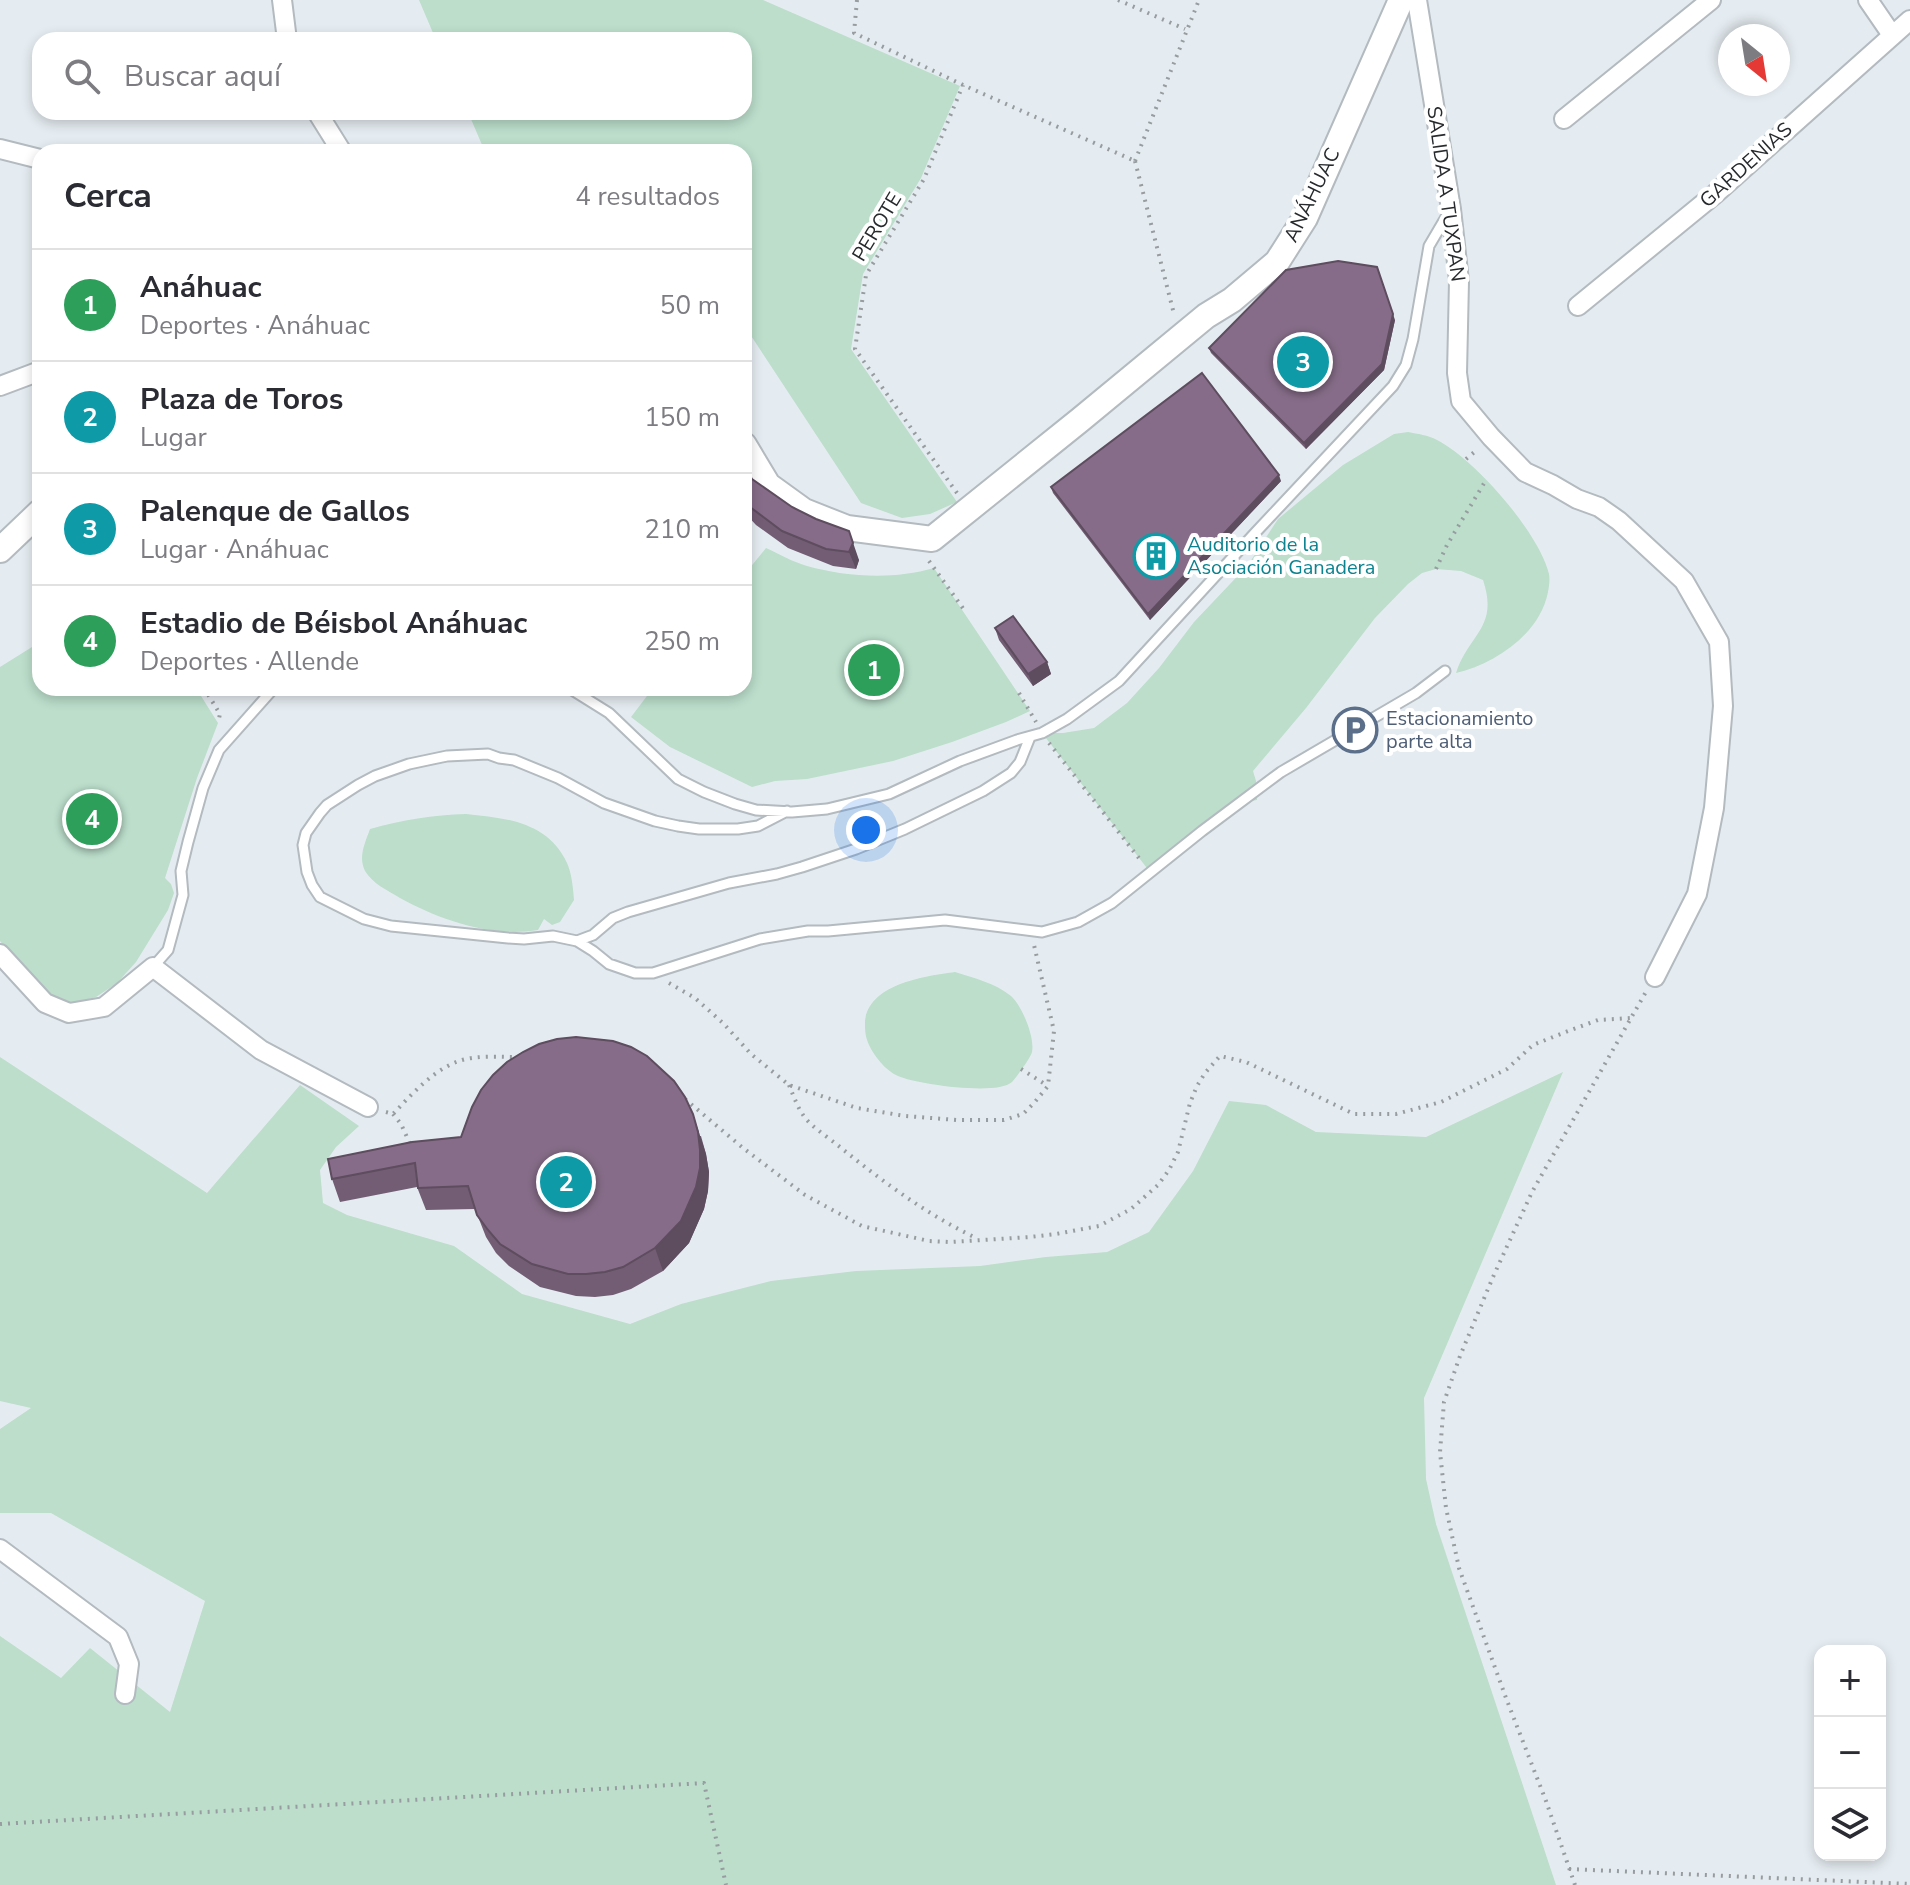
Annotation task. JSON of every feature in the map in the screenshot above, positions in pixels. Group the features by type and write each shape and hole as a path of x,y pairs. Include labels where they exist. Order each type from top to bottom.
{"street":[{"path":"280,0 286,32"},
{"name":"ANÁHUAC","path":"752,458 768,485 804,511 847,528 932,539 1277,262 1305,218 1401,0"},
{"name":"SALIDA A TUXPAN","path":"1417,0 1451,209 1459,281 1457,373 1461,401 1525,472 1599,507 1619,521 1684,581 1719,642 1723,706 1714,808 1697,894 1655,977"},
{"path":"1564,119 1711,0"},
{"path":"1868,0 1892,35"},
{"name":"GARDENIAS","path":"1578,306 1715,194 1910,20"},
{"path":"322,120 337,144"},
{"path":"0,149 32,157"},
{"path":"0,386 32,374"},
{"path":"0,550 32,520"},
{"path":"0,954 45,1003 69,1013 104,1007 153,967 261,1050 368,1107"},
{"path":"0,1549 118,1637 129,1664 125,1694"}],"lane":[{"path":"582,696 609,713 678,779 704,792 756,810 827,809 889,794 960,761 1042,733 1067,719 1119,681 1393,386 1406,365 1413,339 1429,246 1451,209"},
{"path":"787,811 758,826 738,829 678,826 644,818 604,803 558,778 514,760 488,754 447,756 409,764 366,780 327,805 306,833 304,858 312,885 320,897 364,919 391,926 494,937 524,939 545,935 577,941 609,964 635,973 653,973 760,939 808,931 945,920 1042,932 1078,922 1112,903 1281,772 1416,693 1445,671"},
{"path":"153,967 168,950 183,895 181,871 203,788 219,750 267,696"},
{"path":"577,941 593,935 613,918 628,912 729,883 802,867 905,829 983,791 1011,773 1020,762 1030,737"}],"path":[{"path":"857,0 854,33 1135,161"},
{"path":"1118,0 1185,29"},
{"path":"1180,338 1135,161 1199,0"},
{"name":"PEROTE","path":"963,85 924,179 866,275 855,349 965,505"},
{"path":"1436,569 1486,480"},
{"path":"928,558 965,611"},
{"path":"1019,693 1042,733 1150,872"},
{"path":"209,696 220,714 218,723"},
{"path":"653,973 695,998 751,1054 789,1085 857,1108 928,1118 1004,1120 1023,1114 1048,1086 1054,1031 1031,931"},
{"path":"1575,1885 1459,1568 1446,1508 1440,1452 1444,1402 1493,1277 1532,1192 1655,977"},
{"path":"680,1094 743,1148 805,1195 862,1226 929,1241 1030,1237 1099,1226 1131,1209 1158,1185 1169,1170 1183,1136 1197,1086 1220,1056 1270,1072 1354,1114 1396,1114 1441,1102 1507,1069 1533,1045 1598,1020 1631,1018"},
{"path":"393,1114 419,1087 460,1060 522,1057"},
{"path":"1021,1069 1048,1086"},
{"path":"789,1085 796,1104 807,1120 824,1134 883,1181 945,1223 978,1239"},
{"path":"368,1107 393,1114 413,1150"},
{"path":"0,1824 704,1783 726,1885"},
{"path":"1569,1869 1910,1884"}],"green space":[{"path":"419,0 763,0 960,86 921,178 863,274 851,349 957,502 930,514 902,518 861,503 752,337 752,144 482,144 471,120 752,120 752,32 433,32"},
{"path":"1408,432 1437,440 1469,463 1504,499 1533,538 1549,574 1548,592 1536,621 1514,645 1486,662 1456,673 1485,620 1487,596 1483,580 1461,571 1436,569 1422,573 1375,618 1253,771 1257,800 1238,803 1150,872 1042,733 1094,728 1127,703 1194,622 1248,565 1278,519 1343,465 1394,434"},
{"path":"766,548 807,566 854,575 886,576 934,568 1030,711 893,761 752,787 670,747 631,717 647,696 752,696 752,565"},
{"path":"32,647 32,696 201,696 218,723 165,878 174,893 168,910 136,962 117,983 96,997 72,1004 43,993 0,941 0,667"},
{"path":"466,814 511,820 537,831 559,849 570,872 574,900 560,922 552,925 544,919 538,930 521,932 467,925 400,898 376,883 365,871 362,855 370,829 418,818"},
{"path":"955,972 1005,991 1027,1022 1032,1052 1014,1080 1004,1086 956,1087 907,1079 885,1067 869,1045 865,1021 869,1008 877,998 900,984"},
{"path":"0,1057 207,1193 300,1085 359,1126 336,1147 320,1170 323,1203 347,1215 454,1246 522,1294 630,1324 681,1304 771,1281 856,1271 980,1266 1107,1252 1149,1232 1193,1171 1229,1101 1266,1105 1316,1132 1426,1137 1563,1072 1424,1398 1426,1479 1436,1524 1556,1885 0,1885 0,1636 61,1678 90,1648 170,1712 205,1601 51,1513 0,1513 0,1429 31,1408 0,1401"}],"building":[{"path":"1338,261 1377,267 1393,314 1382,364 1304,443 1209,348 1286,270"},
{"name":"Auditorio de la Asociación Ganadera","path":"1202,373 1279,475 1148,614 1051,487"},
{"path":"752,479 792,507 849,531 853,543 849,552 826,549 782,531 752,508"},
{"path":"1013,616 1047,662 1028,674 995,628"},
{"path":"576,1037 613,1041 647,1056 674,1081 685,1097 698,1132 700,1168 696,1187 681,1221 655,1248 623,1267 605,1272 568,1274 532,1264 500,1244 488,1230 477,1215 468,1186 418,1188 415,1163 332,1179 328,1159 412,1142 461,1137 481,1090 507,1062 539,1044"}],"place":[{"name":"Palenque de Gallos","path":"1303,362"},
{"name":"Auditorio de la Asociación Ganadera","path":"1156,556"},
{"name":"Anáhuac","path":"874,670"},
{"name":"Estacionamiento parte alta","path":"1355,730"},
{"name":"Estadio de Béisbol Anáhuac","path":"92,819"},
{"name":"Plaza de Toros","path":"566,1182"}]}
